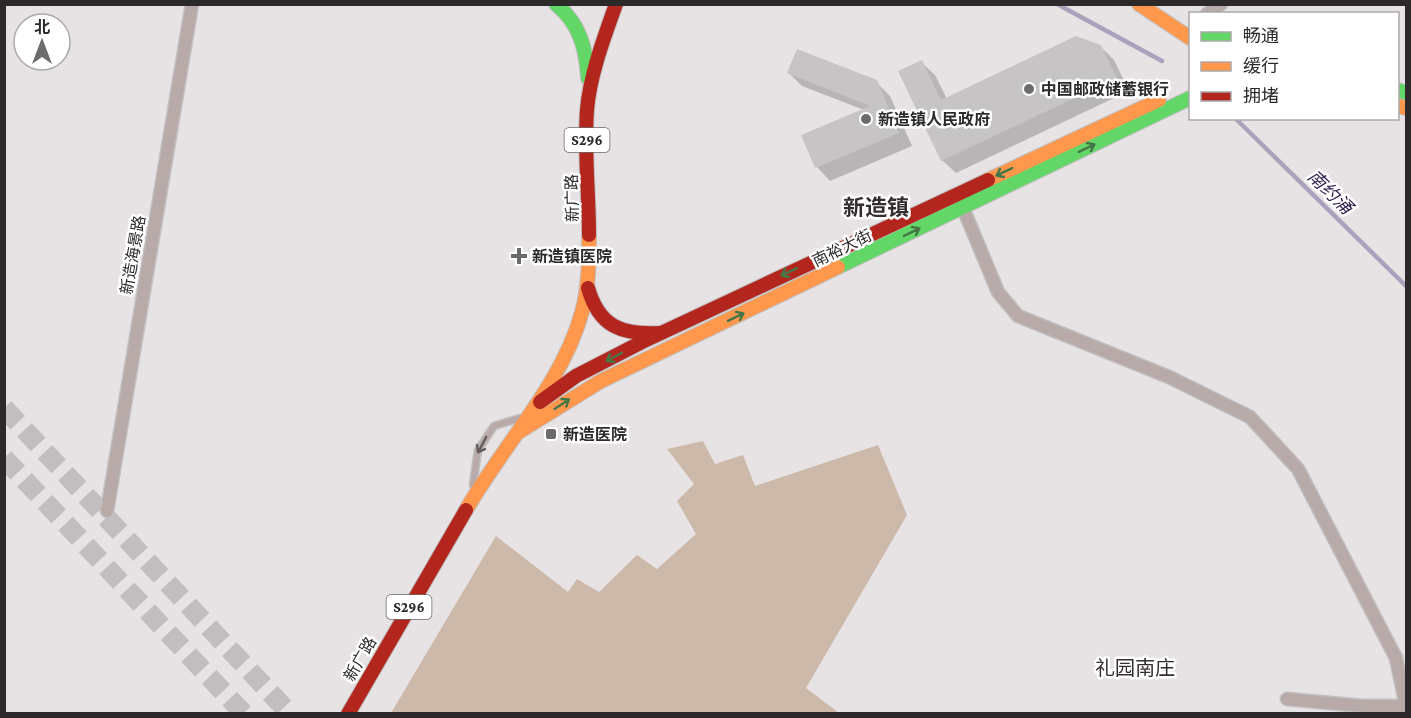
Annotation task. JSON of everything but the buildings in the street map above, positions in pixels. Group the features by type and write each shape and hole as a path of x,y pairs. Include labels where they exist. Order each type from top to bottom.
{"main road":[{"path":"556,4 571,18 582,38 590,95"},
{"name":"新广路","path":"527,416 562,361 584,302 589,234 587,122 590,95 616,4"},
{"path":"1139,4 1187,31"},
{"name":"南裕大街","path":"527,416 557,388 660,333 1189,86"},
{"name":"南裕大街","path":"513,436 601,381 1189,99"},
{"path":"586,280 590,301 603,320 627,332 642,335 660,333"},
{"name":"S296","path":"513,436 527,416"},
{"name":"新广路","path":"348,714 471,501 513,436"}],"street":[{"name":"新造海景路","path":"106,511 192,4"},
{"path":"963,208 999,292 1018,316 1169,377 1250,417 1298,470 1396,658 1406,706 1362,706 1287,699"}],"lane":[{"path":"471,501 478,450 494,426 527,416"}],"shaded area":[{"path":"703,441 715,464 743,455 755,486 878,445 907,515 806,688 839,713 391,713 496,536 568,592 577,579 599,592 637,555 657,569 696,534 677,501 694,484 667,449"}],"waterway":[{"name":"南约涌","path":"1057,4 1162,61"},
{"name":"南约涌","path":"1237,120 1406,286"}],"tunnel":[{"path":"4,408 290,714"},
{"path":"4,458 244,714"}],"traffic: fast":[{"path":"556,4 571,20 580,37 586,57 588,78"},
{"path":"1399,90 1406,93"},
{"path":"838,267 1189,98"}],"traffic: slow":[{"path":"1139,4 1189,37"},
{"path":"988,180 1159,100"},
{"path":"1399,106 1406,108"},
{"path":"466,510 546,390 573,339 586,293 589,235"},
{"path":"517,433 601,381 838,267"}],"traffic: jam":[{"path":"589,235 587,110 594,70 616,4"},
{"path":"540,402 576,376 642,342 988,180"},
{"path":"588,288 599,312 614,326 634,332 660,333"},
{"path":"348,714 466,510"}],"place":[{"name":"中国邮政储蓄银行","path":"1029,89"},
{"name":"新造镇人民政府","path":"866,119"},
{"name":"新造镇医院","path":"519,256"},
{"name":"新造医院","path":"551,434"}],"district":[{"name":"新造镇","path":"876,207"},
{"name":"礼园南庄","path":"1135,668"}]}
